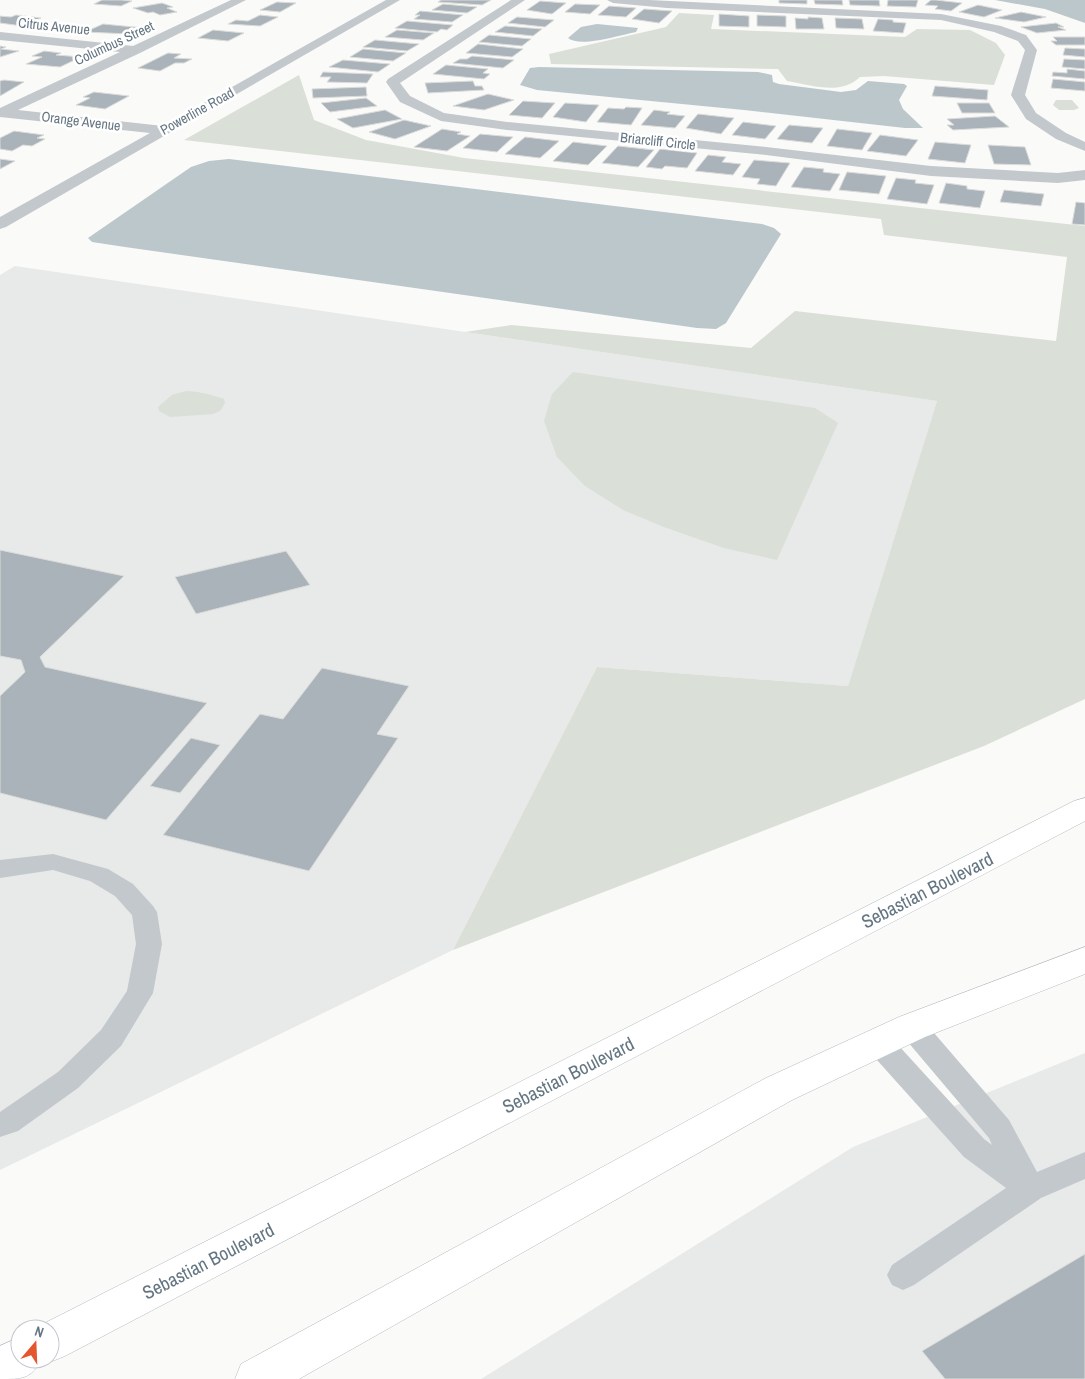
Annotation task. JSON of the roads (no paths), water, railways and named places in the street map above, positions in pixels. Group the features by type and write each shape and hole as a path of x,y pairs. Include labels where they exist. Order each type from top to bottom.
{"main road":[{"name":"Sebastian Boulevard","path":"60,1337 1085,808"},
{"path":"257,1379 779,1089 912,1027 1085,960"}],"street":[{"name":"Columbus Street","path":"1,112 240,0"},
{"name":"Powerline Road","path":"0,224 394,0"},
{"name":"Briarcliff Circle","path":"519,0 393,82 405,99 441,116 507,126 766,151 931,171 1058,178 1085,175"},
{"path":"613,0 740,8 906,14 941,17 997,29 1022,38 1031,50 1018,95 1031,116 1061,136 1085,147"},
{"name":"Citrus Avenue","path":"0,36 136,50"},
{"name":"Orange Avenue","path":"1,112 163,130"}],"lane":[{"path":"0,869 53,862 99,875 124,890 144,912 150,944 140,993 111,1038 68,1080 8,1122 0,1125"},
{"path":"912,1027 999,1129 1030,1189"},
{"path":"878,1042 974,1148 1030,1189"},
{"path":"903,1275 1030,1189 1085,1165"}]}
